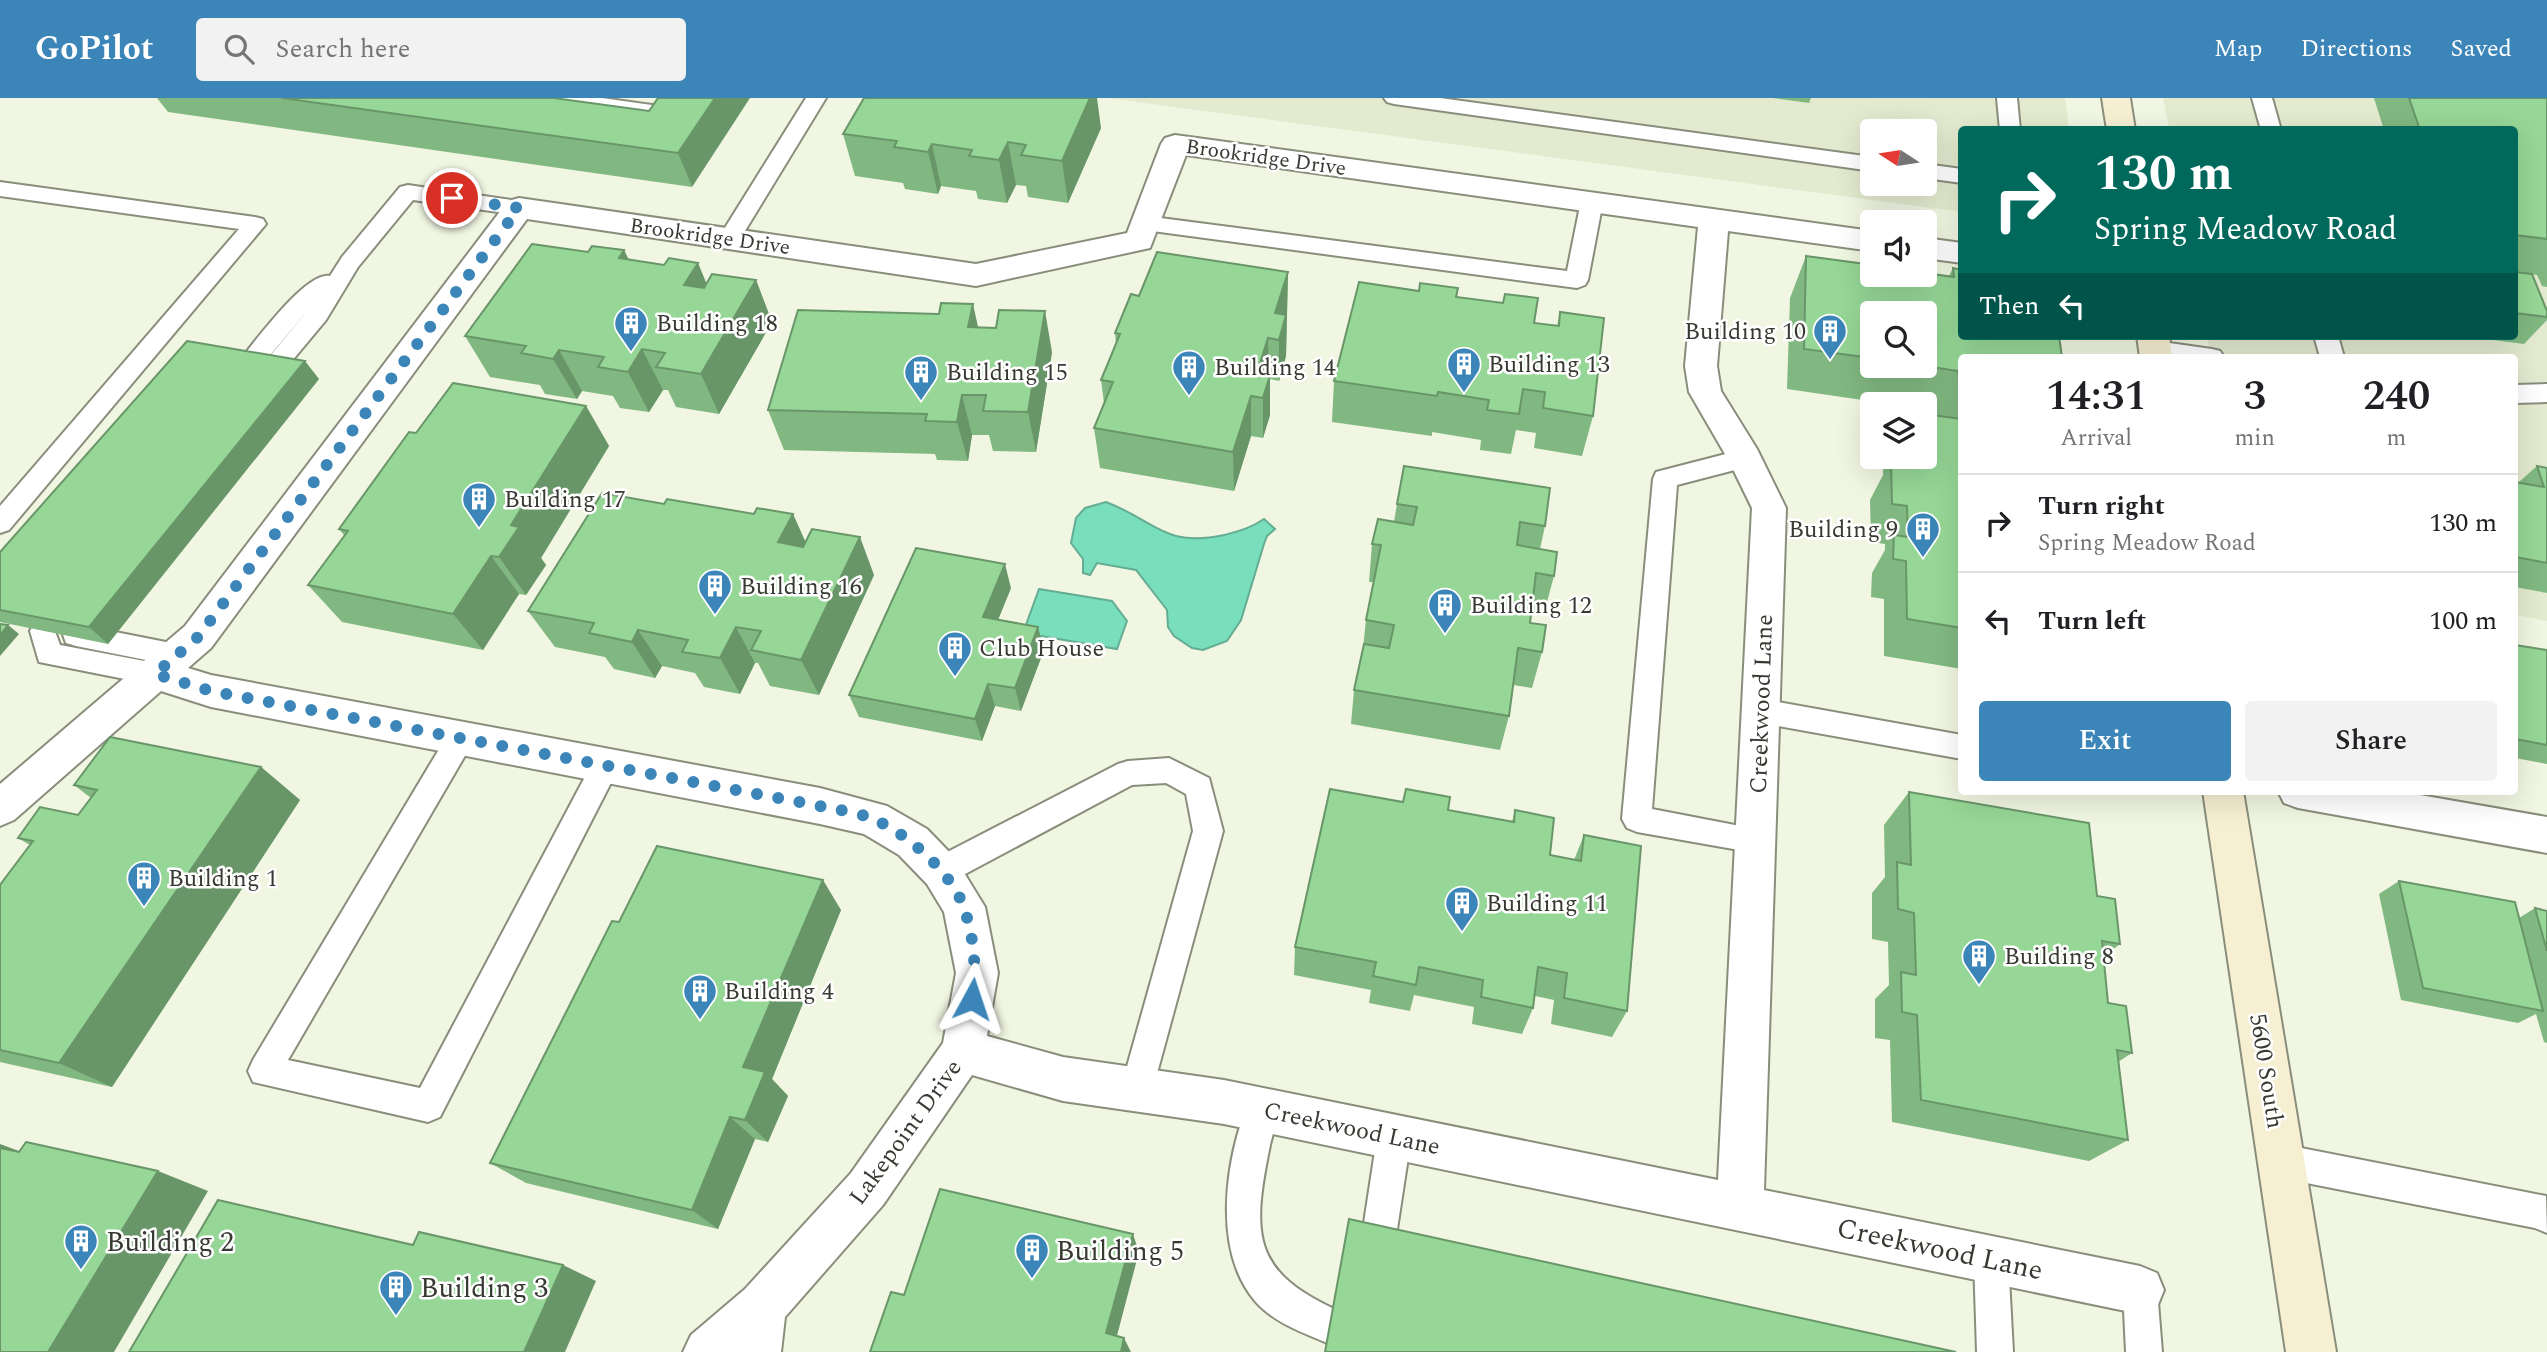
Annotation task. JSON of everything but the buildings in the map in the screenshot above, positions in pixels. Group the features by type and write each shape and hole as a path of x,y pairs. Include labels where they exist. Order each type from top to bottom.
{"main road":[{"path":"2116,98 2120,126"},
{"name":"5600 South","path":"2224,795 2311,1352"}],"street":[{"name":"Brookridge Drive","path":"519,208 976,275 1139,241 1175,144 1860,239"},
{"path":"0,808 198,637 519,208"},
{"name":"Creekwood Lane","path":"1714,219 1701,366 1705,392 1745,458 1769,508 1740,1206"},
{"path":"1937,250 1958,252"},
{"name":"Lakepoint Drive","path":"166,664 211,691 820,806 873,819 913,842 941,871 964,907 977,974 964,1051 867,1189 759,1329 708,1352"},
{"path":"2321,795 2547,835"},
{"name":"Creekwood Lane","path":"964,1051 1063,1079 1137,1088 1262,1110 2140,1290"}],"lane":[{"path":"557,98 664,113 675,98"},
{"path":"729,239 816,98"},
{"path":"1394,98 1860,161"},
{"path":"2007,98 2010,126"},
{"path":"2262,98 2270,126"},
{"path":"1937,173 1958,175"},
{"path":"0,189 255,224 0,523"},
{"path":"244,402 318,314 350,262 408,192 519,208"},
{"path":"1145,223 1577,280 1592,201"},
{"path":"247,367 296,308 350,262"},
{"path":"2154,347 2195,354"},
{"path":"2518,394 2547,393"},
{"path":"1745,458 1665,479 1637,818 1756,840"},
{"path":"71,613 76,635 166,664"},
{"path":"43,631 49,654 166,664"},
{"path":"1761,711 1958,746"},
{"path":"460,739 264,1071 428,1106 605,767"},
{"path":"941,871 1128,773 1169,770 1199,787 1208,831 1137,1088"},
{"path":"1262,1110 1243,1199 1248,1253 1257,1276 1275,1297 1292,1311 1330,1326"},
{"path":"1371,1289 1394,1138"},
{"path":"2281,1161 2546,1213 2547,1216"},
{"path":"1991,1259 1995,1352"},
{"path":"2140,1290 2144,1352"}],"shaded area":[{"path":"1107,98 2065,98 2069,126 1958,126 1958,211"},
{"path":"2163,98 2547,98 2547,621 2518,616 2518,354 2210,354 2208,340 2518,340 2518,126 2168,126"},
{"path":"1106,502 1161,531 1187,538 1224,535 1250,527 1264,519 1275,529 1267,536 1264,544 1241,620 1227,641 1203,650 1192,648 1174,636 1168,627 1167,610 1136,570 1097,563 1090,575 1083,573 1083,559 1071,543 1076,518 1085,508"},
{"path":"1039,589 1112,601 1127,621 1117,649 1023,633"}],"place":[{"name":"Building 18","path":"631,353"},
{"name":"Building 10","path":"1830,361"},
{"name":"Building 13","path":"1464,394"},
{"name":"Building 14","path":"1189,397"},
{"name":"Building 15","path":"921,402"},
{"name":"Building 17","path":"479,529"},
{"name":"Building 9","path":"1923,559"},
{"name":"Building 16","path":"715,616"},
{"name":"Building 12","path":"1445,635"},
{"name":"Club House","path":"955,678"},
{"name":"Building 1","path":"144,908"},
{"name":"Building 11","path":"1462,933"},
{"name":"Building 8","path":"1979,986"},
{"name":"Building 4","path":"700,1021"},
{"name":"Building 2","path":"81,1271"},
{"name":"Building 5","path":"1032,1280"},
{"name":"Building 3","path":"396,1317"}],"route":[{"path":"452,198 519,208 198,637 155,674 211,691 820,806 873,819 913,842 941,871 964,907 977,974 972,999"}]}
